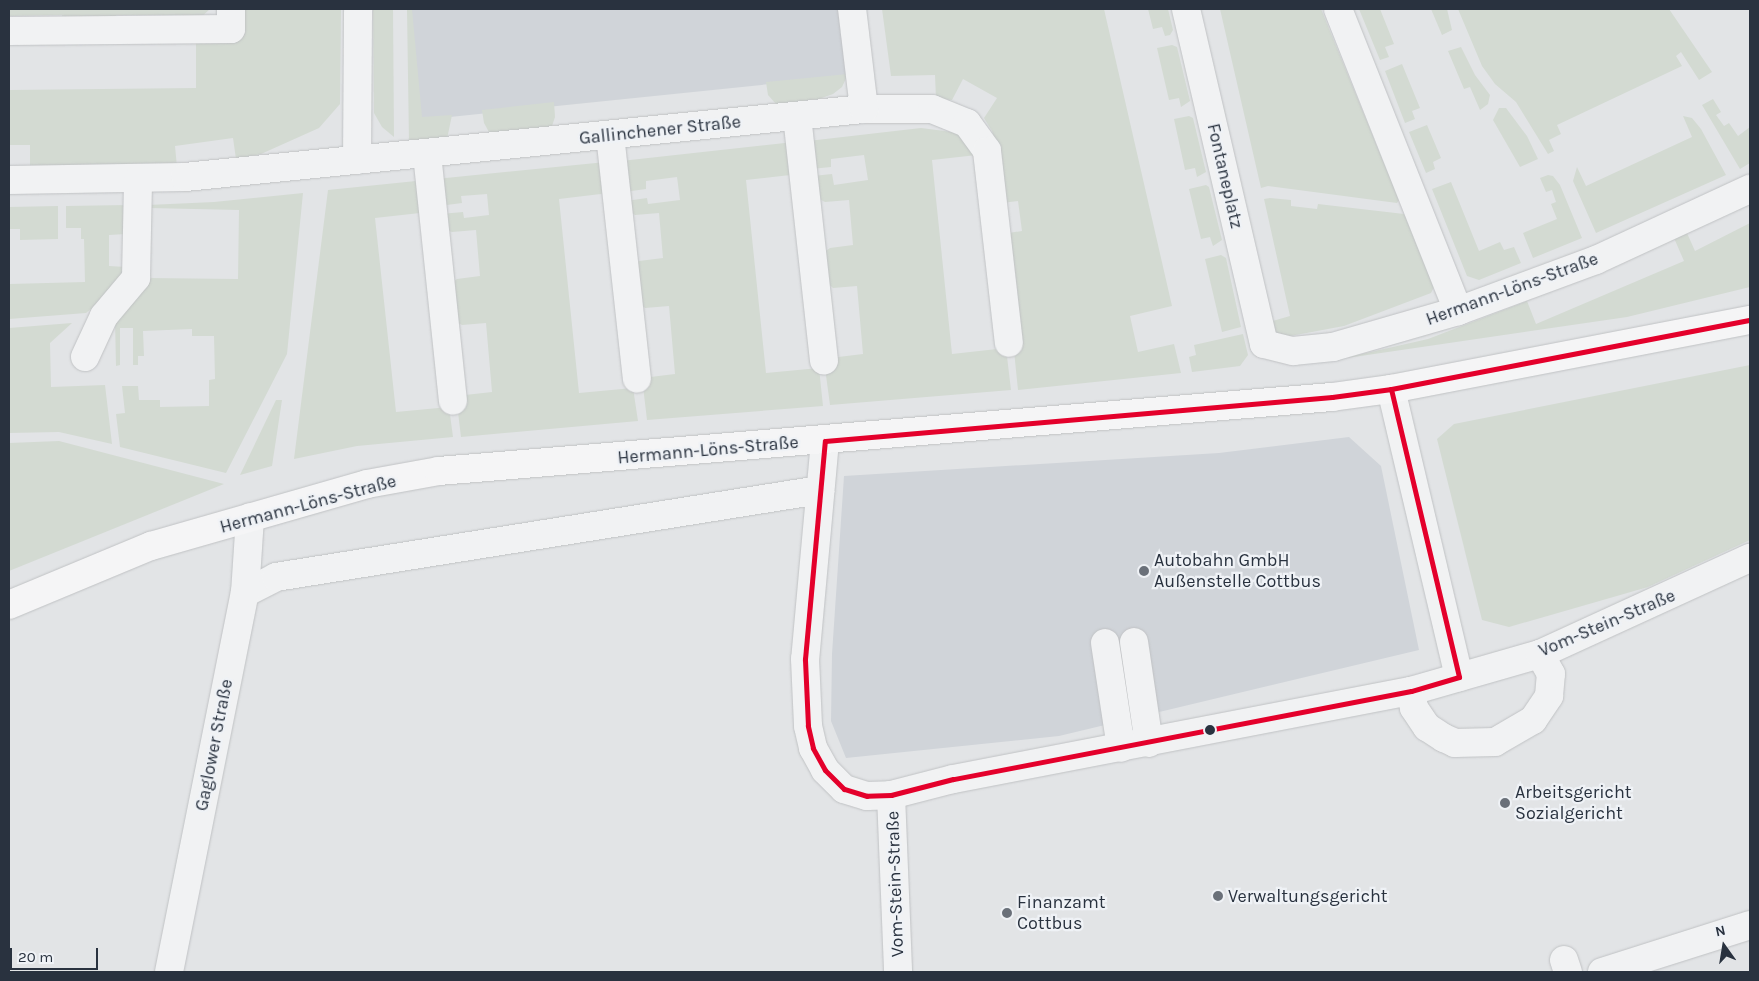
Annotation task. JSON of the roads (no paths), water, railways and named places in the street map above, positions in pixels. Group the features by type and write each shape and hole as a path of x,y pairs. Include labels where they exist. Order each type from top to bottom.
{"main road":[{"name":"Hermann-Löns-Straße","path":"9,605 151,546 250,516 367,484 439,471 1332,397 1392,389 1750,320"}],"street":[{"path":"356,160 358,9"},
{"path":"852,9 864,109 932,109 967,123 987,150 1009,343"},
{"name":"Fontaneplatz","path":"1186,9 1264,344"},
{"path":"1338,9 1458,311"},
{"path":"9,31 231,19"},
{"name":"Gallinchener Straße","path":"9,180 138,179 427,154 864,109"},
{"path":"797,116 824,361"},
{"path":"610,135 637,379"},
{"path":"427,154 453,401"},
{"path":"85,357 104,316 136,278 138,179"},
{"name":"Hermann-Löns-Straße","path":"1264,344 1293,351 1333,347 1458,311 1596,260 1750,189"},
{"path":"1392,389 1459,677"},
{"name":"Vom-Stein-Straße","path":"825,440 805,659 808,726 813,748 825,770 844,789 867,796 891,795 953,779 1410,692 1540,654 1750,558"},
{"path":"245,593 276,577 820,490"},
{"name":"Gaglower Straße","path":"169,972 245,593 250,516"},
{"path":"1134,642 1149,742"},
{"path":"1105,643 1121,748"},
{"path":"1410,692 1414,708 1427,726 1444,738 1455,743 1495,742 1533,720 1549,696 1551,674 1540,654"},
{"name":"Vom-Stein-Straße","path":"891,795 898,972"},
{"path":"1602,972 1750,925"}],"place":[{"name":"Autobahn GmbH Außenstelle Cottbus","path":"1144,571"},
{"name":"Arbeitsgericht Sozialgericht","path":"1505,803"},
{"name":"Verwaltungsgericht","path":"1218,896"},
{"name":"Finanzamt Cottbus","path":"1007,913"}]}
